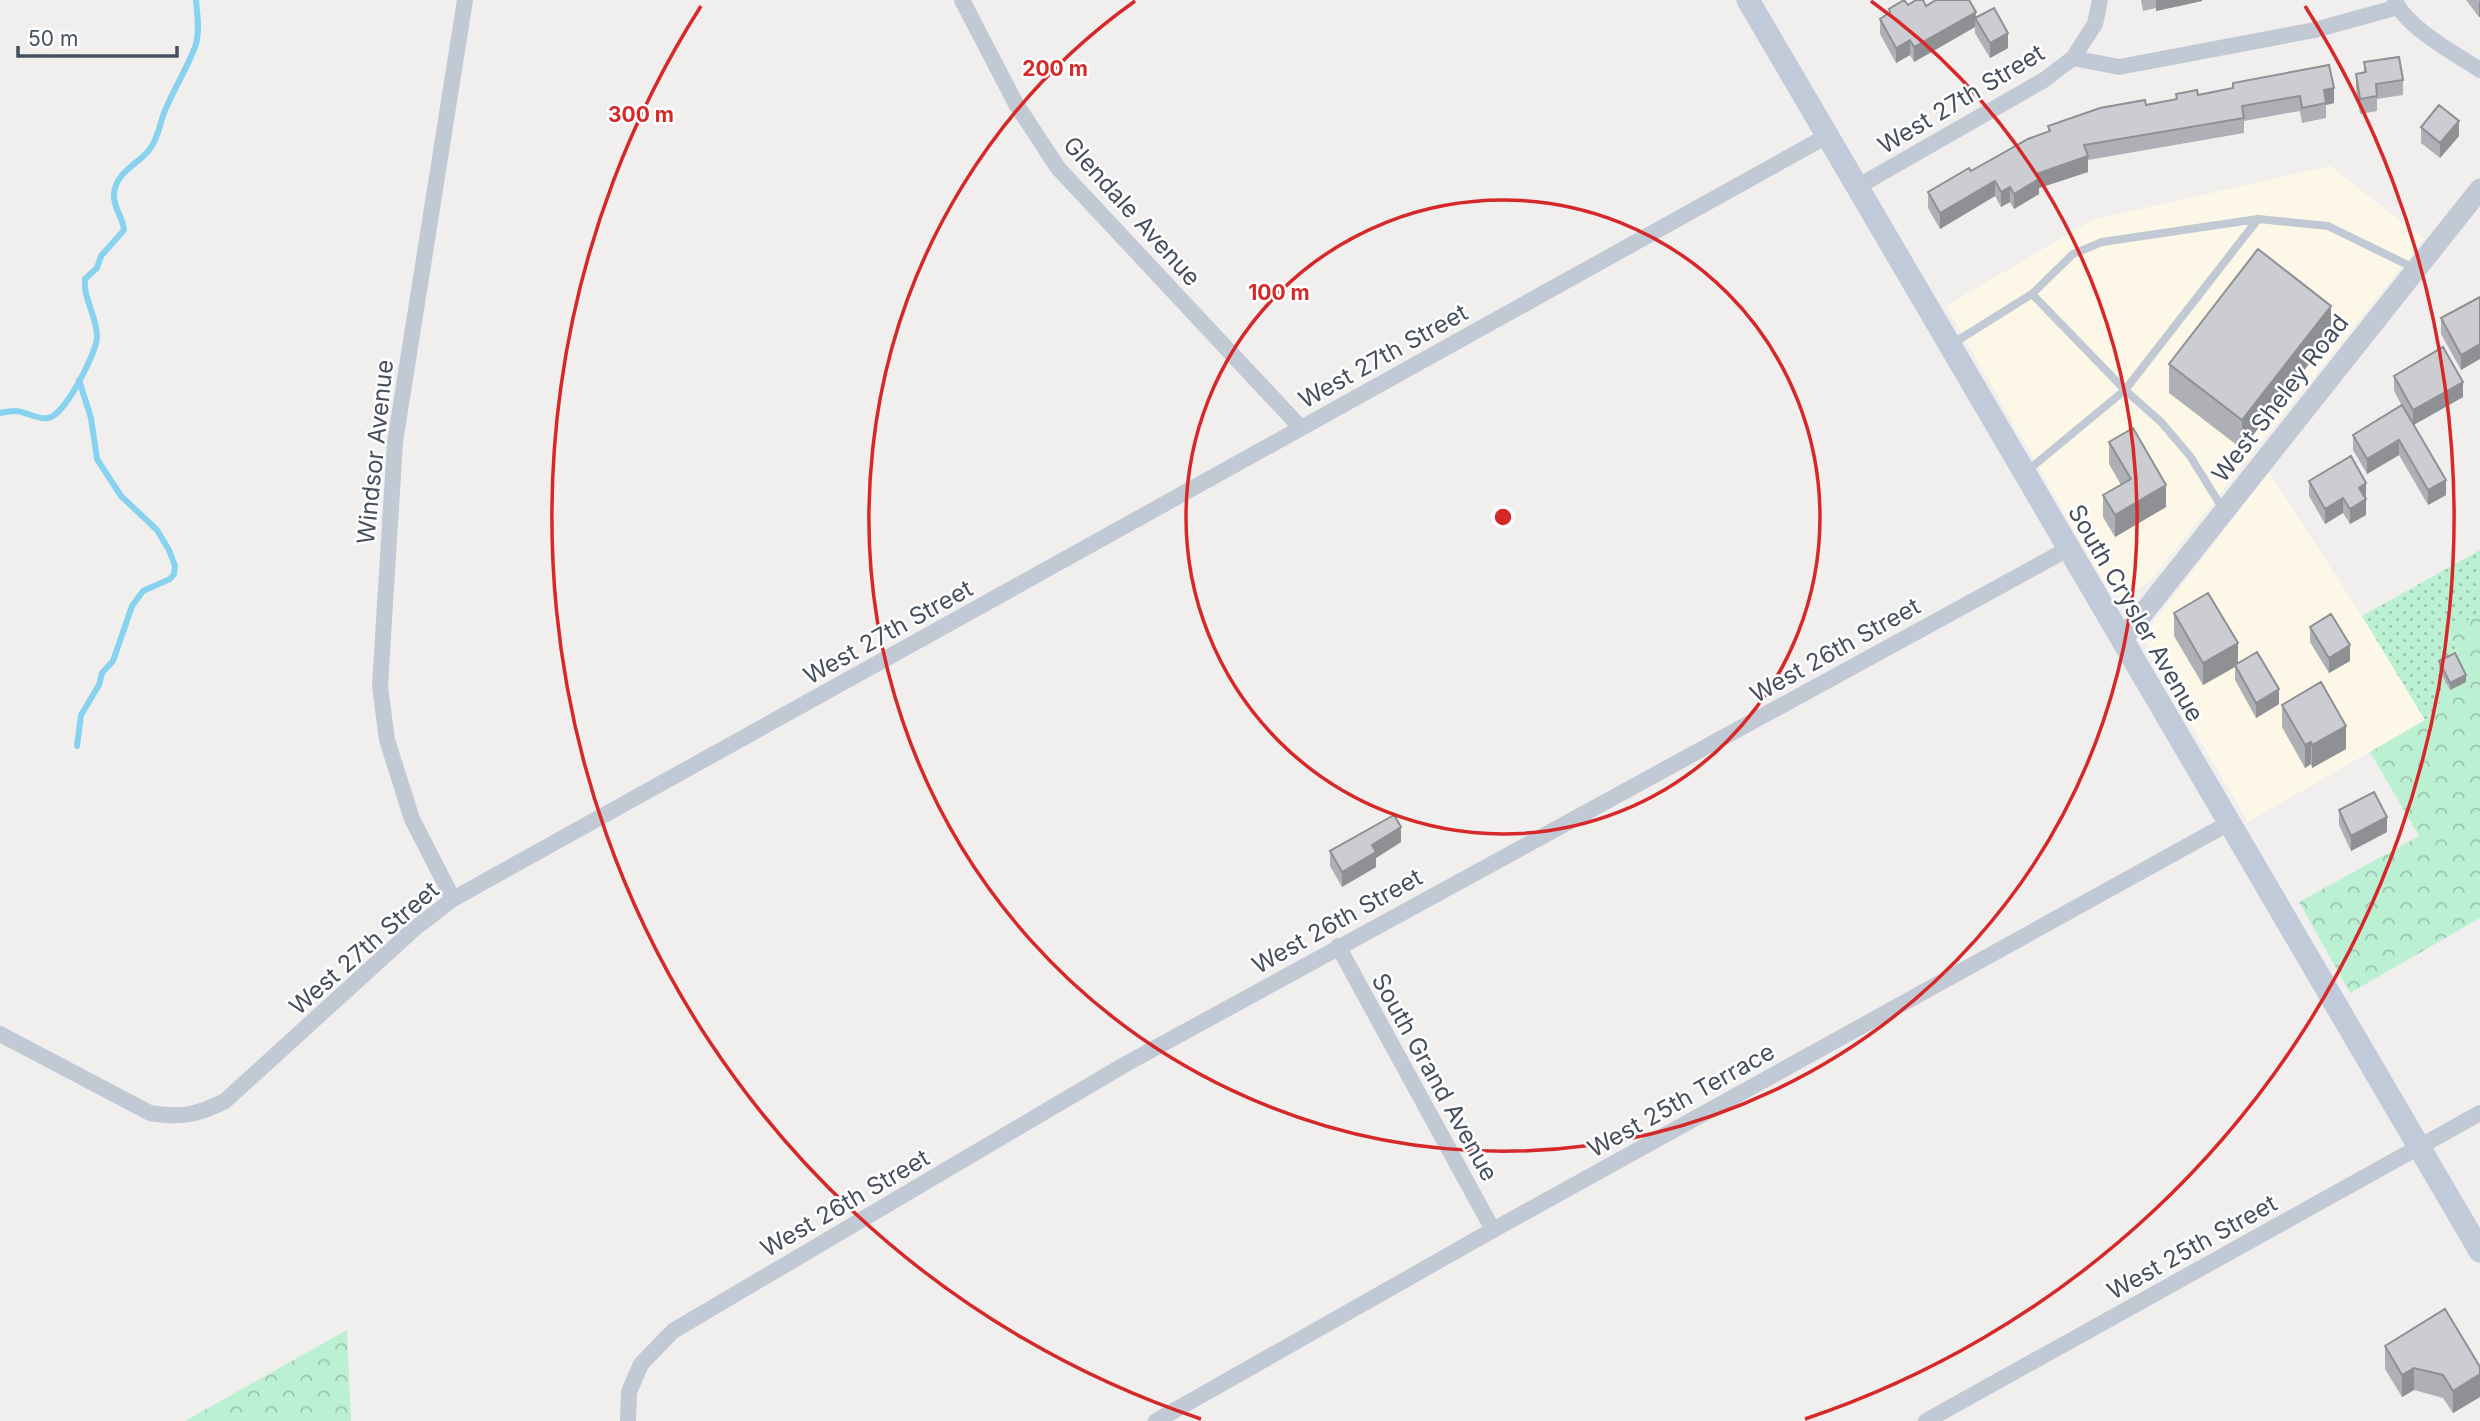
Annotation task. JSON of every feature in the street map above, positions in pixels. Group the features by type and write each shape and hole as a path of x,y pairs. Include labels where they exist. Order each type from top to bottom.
{"main road":[{"name":"South Crysler Avenue","path":"1748,0 2480,1251"}],"street":[{"name":"Windsor Avenue","path":"453,899 412,819 387,740 380,685 395,442 465,0"},
{"name":"Glendale Avenue","path":"962,0 1016,104 1058,168 1301,428"},
{"path":"2073,58 2095,24 2100,0"},
{"name":"West 27th Street","path":"1857,187 2044,80 2073,58 2119,66 2315,30 2397,3 2414,24 2480,70"},
{"name":"West 27th Street","path":"0,1034 150,1113 176,1117 202,1113 225,1101 414,929 453,899 1827,136"},
{"name":"West Sheley Road","path":"2122,640 2480,189"},
{"name":"West 26th Street","path":"628,1421 629,1392 644,1359 673,1331 1124,1065 2068,549"},
{"name":"West 25th Terrace","path":"1156,1421 1493,1230 2229,824"},
{"name":"South Grand Avenue","path":"1338,946 1493,1230"},
{"name":"West 25th Street","path":"1926,1421 2480,1113"}],"lane":[{"path":"1950,346 2032,294 2073,254 2102,242 2258,219 2328,226 2416,270"},
{"path":"2025,474 2125,390 2258,219"},
{"path":"2032,294 2125,390 2161,422 2190,456 2224,511"}],"shaded area":[{"path":"2330,166 2424,239 2151,580 2128,596 2111,594 1946,306 2092,220"},
{"path":"2269,472 2425,720 2248,822 2150,656 2145,636"}],"green space":[{"path":"2480,550 2480,617 2445,628 2468,670 2425,720 2362,616"},
{"path":"2480,617 2480,918 2350,993 2299,902 2419,836 2370,752 2425,720 2468,670 2445,627"},
{"path":"347,1330 351,1421 185,1421"}],"building":[{"path":"1904,0 1908,5 1916,0 1923,0 1926,6 1936,0 1969,0 1976,12 1914,47 1910,40 1896,48 1880,19 1890,12 1889,9"},
{"path":"1994,8 2008,33 1990,43 1975,18"},
{"path":"2399,57 2403,80 2376,84 2377,96 2360,99 2356,74 2366,72 2364,62"},
{"path":"2329,65 2334,88 2324,90 2326,103 2302,108 2300,96 2288,98 2242,106 2244,118 2084,145 2088,156 2036,174 2039,179 2014,194 2010,187 2001,192 1995,181 1940,213 1928,192 1969,168 1971,171 2028,139 2050,131 2048,126 2100,108 2145,100 2146,105 2177,99 2176,94 2197,90 2198,95 2233,88 2233,83"},
{"path":"2439,105 2459,121 2440,143 2421,127"},
{"path":"2258,249 2331,306 2242,420 2169,364"},
{"path":"2480,297 2480,344 2461,355 2441,318"},
{"path":"2443,347 2463,382 2413,410 2394,376"},
{"path":"2402,405 2446,480 2428,490 2399,440 2367,459 2353,435"},
{"path":"2133,428 2166,485 2115,515 2103,495 2131,479 2109,442"},
{"path":"2351,456 2366,483 2359,488 2366,499 2350,509 2343,498 2325,509 2309,481"},
{"path":"2208,593 2238,643 2203,663 2174,613"},
{"path":"2331,614 2350,645 2329,658 2310,627"},
{"path":"2257,652 2279,689 2256,703 2235,665"},
{"path":"2455,653 2466,675 2450,683 2439,661"},
{"path":"2321,682 2346,726 2312,745 2311,742 2305,745 2282,705"},
{"path":"2374,792 2387,817 2351,836 2339,810"},
{"path":"1394,815 1401,827 1372,845 1376,852 1342,872 1330,851"},
{"path":"2445,1309 2480,1367 2480,1374 2453,1391 2443,1375 2414,1368 2402,1375 2385,1346"}],"waterway":[{"path":"0,413 16,411 44,418 55,415 71,396 86,369 97,337 85,279 97,268 101,256 124,230 114,199 116,186 123,174 150,149 166,108 190,60 197,39 196,0"},
{"path":"77,746 81,715 99,685 102,673 113,661 132,606 143,591 170,579 175,566 157,530 121,496 97,459 91,418 79,380"}]}
